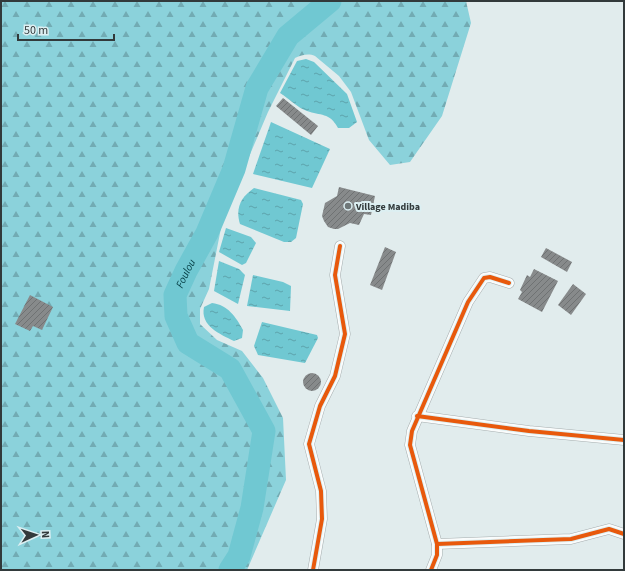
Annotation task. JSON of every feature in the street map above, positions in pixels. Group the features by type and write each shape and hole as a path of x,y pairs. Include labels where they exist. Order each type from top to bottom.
{"street":[{"path":"313,570 322,519 321,491 309,444 320,406 335,376 345,334 334,275 340,246"},
{"path":"431,570 437,555 437,544 429,510 410,445 412,431 417,416 468,302 479,284 484,278 490,277 509,283"},
{"path":"417,416 529,431 624,440"},
{"path":"437,544 571,539 609,529 624,534"}],"green space":[{"path":"1,1 466,1 471,23 442,116 410,162 390,165 369,140 351,92 339,76 315,56 303,55 295,58 268,112 223,218 209,289 200,309 200,324 217,340 242,351 263,378 283,418 286,480 247,570 1,570"}],"water":[{"path":"306,59 314,62 347,94 357,122 349,128 338,128 332,119 324,115 304,110 280,93 297,61"},
{"path":"271,122 330,149 312,188 253,174"},
{"path":"254,188 301,200 303,204 296,238 291,242 284,242 240,224 238,213 240,203 249,191"},
{"path":"226,228 251,237 256,243 246,263 242,265 219,252"},
{"path":"219,261 239,269 245,275 238,304 214,291"},
{"path":"253,275 283,282 291,286 290,311 247,306"},
{"path":"212,303 223,306 231,312 243,330 242,338 234,341 217,332 208,324 205,319 204,307"},
{"path":"262,322 317,335 318,338 305,363 258,355 254,346"}],"building":[{"path":"283,98 318,126 311,135 276,106"},
{"name":"Village Madiba","path":"339,187 375,196 371,215 364,214 359,225 350,223 338,229 334,229 328,227 324,221 322,216 325,203 337,196"},
{"path":"385,247 396,252 382,290 370,285"},
{"path":"546,248 572,262 567,272 541,257"},
{"path":"534,269 558,281 542,312 518,299 522,292 520,290 527,275 530,277"},
{"path":"573,284 586,294 571,315 558,305"},
{"path":"30,295 53,307 42,330 33,326 30,331 15,324"},
{"path":"312,373 316,374 320,378 320,386 316,390 312,391 308,390 304,386 303,382 304,378 308,374"}],"waterway":[{"name":"Foulou","path":"230,570 239,556 252,508 264,431 230,369 188,343 176,316 175,295 186,271 207,233 234,169 257,88 288,36 330,1"}],"cycle path":[{"path":"313,570 322,519 321,491 309,444 320,406 335,376 345,334 335,275 340,246"},
{"path":"431,570 437,555 437,544 410,445 412,431 468,302 484,278 490,277 509,283"},
{"path":"417,416 529,431 624,440"},
{"path":"437,544 571,539 609,529 624,534"}],"place":[{"name":"Village Madiba","path":"348,206"}]}
